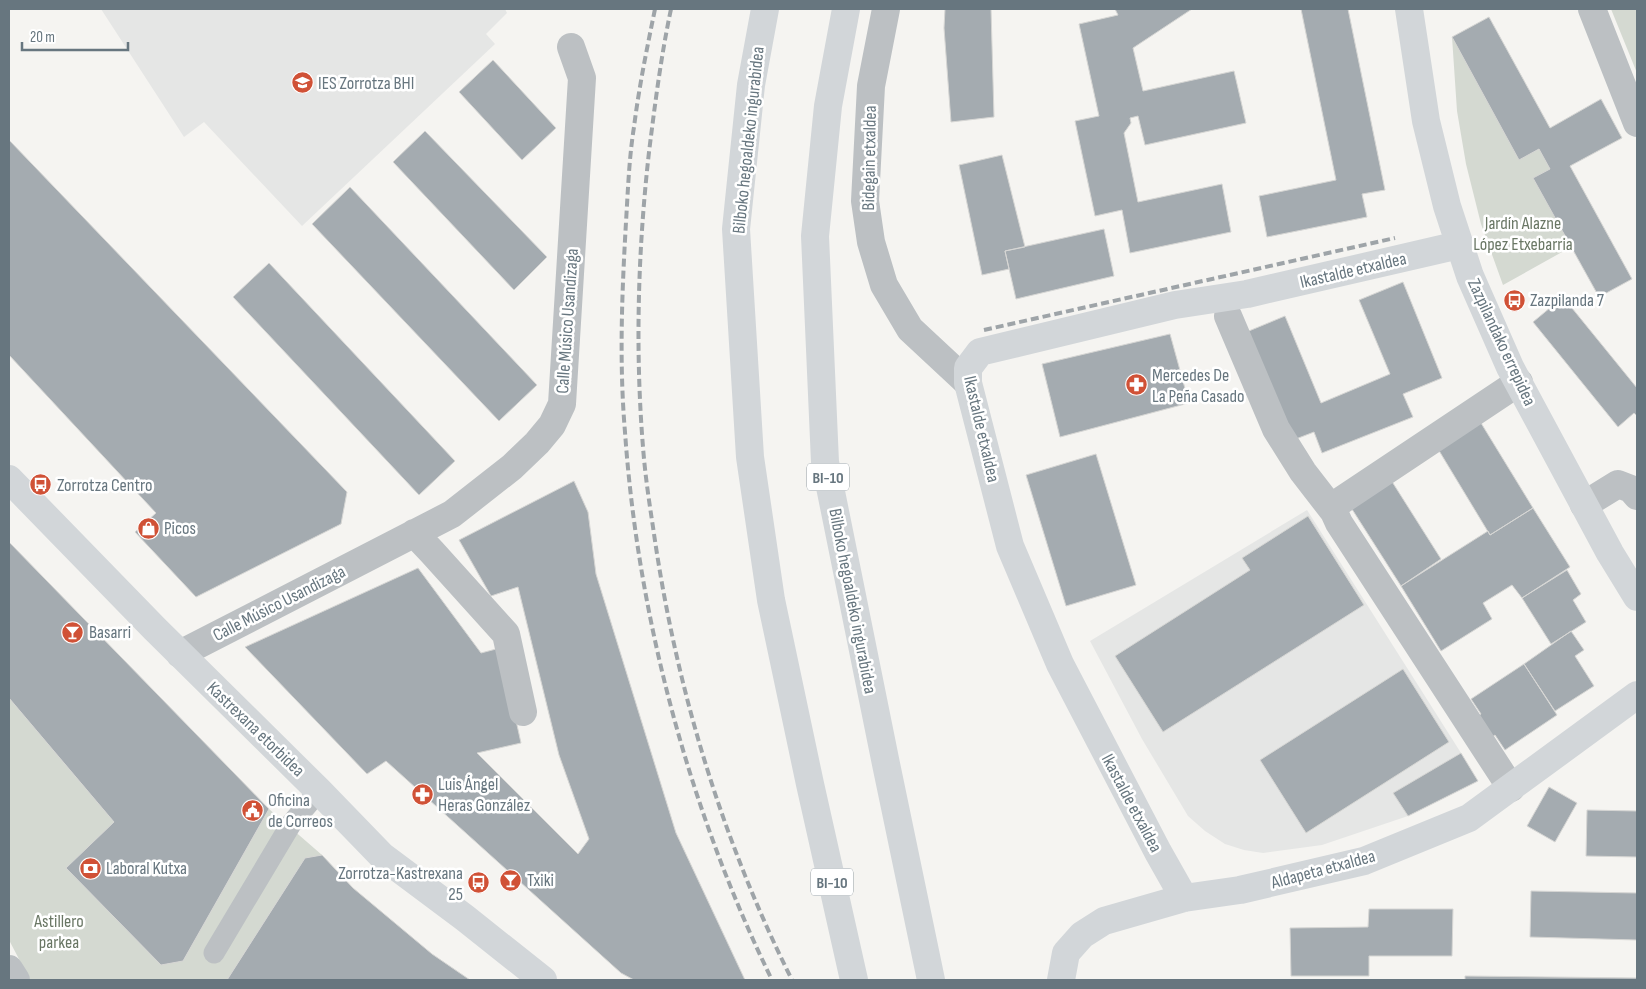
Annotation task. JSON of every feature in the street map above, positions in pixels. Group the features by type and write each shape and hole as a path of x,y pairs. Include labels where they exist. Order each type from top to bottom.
{"main road":[{"name":"Bilboko hegoaldeko ingurabidea","path":"765,9 751,85 736,229 750,456 771,600 854,980"},
{"name":"Bilboko hegoaldeko ingurabidea","path":"846,9 828,106 815,236 825,462 931,980"},
{"name":"Zazpilandako errepidea","path":"1409,9 1426,121 1447,206 1459,245 1489,320 1519,382 1610,553 1637,597"},
{"name":"Ikastalde etxaldea","path":"1184,898 1060,664 1014,555 968,384 968,368 980,352 1175,305 1247,294 1459,245"},
{"name":"Kastrexana etorbidea","path":"9,479 180,654 320,791 382,856 465,918 542,980"},
{"name":"Aldapeta etxaldea","path":"1061,980 1066,953 1082,934 1104,921 1184,898 1240,890 1364,861 1469,818 1637,695"}],"street":[{"name":"Bidegain etxaldea","path":"886,9 871,86 865,201 871,242 884,285 910,329 968,384"},
{"path":"1592,9 1637,124"},
{"name":"Calle Músico Usandizaga","path":"180,654 452,514 512,467 537,443 552,425 562,404 582,78 571,47"},
{"path":"1228,316 1276,429 1303,472 1334,512 1339,523 1511,788"},
{"path":"1334,512 1336,505 1342,500 1519,382"},
{"path":"1584,505 1618,484 1630,488 1637,496"},
{"path":"414,533 506,634 523,712"},
{"path":"9,969 16,980"}],"lane":[{"path":"214,953 291,824 320,791"}],"shaded area":[{"name":"IES Zorrotza BHI","path":"101,9 505,9 507,13 486,34 495,44 302,226 204,122 184,137"},
{"path":"1307,510 1461,753 1408,816 1322,845 1263,853 1225,844 1205,831 1188,816 1142,739 1090,641"}],"green space":[{"path":"1611,9 1637,9 1637,73"},
{"name":"Jardín Alazne López Etxebarria","path":"1452,37 1519,159 1539,149 1550,169 1534,178 1571,247 1503,285 1481,224 1466,164 1457,111"},
{"name":"Astillero parkea","path":"9,698 114,822 66,868 161,965 183,961 269,809 322,855 305,858 227,980 30,980 9,940"}],"building":[{"path":"945,9 991,9 994,117 951,122 944,28"},
{"path":"1115,9 1192,9 1133,48 1143,91 1234,71 1246,123 1145,145 1138,116 1130,118 1131,123 1124,133 1138,202 1222,184 1231,232 1130,253 1122,210 1095,216 1075,121 1099,116 1079,24 1118,15"},
{"path":"1301,9 1348,9 1385,190 1362,194 1367,217 1267,237 1259,196 1336,180"},
{"path":"1489,17 1550,128 1601,99 1622,138 1570,166 1632,279 1599,297 1533,178 1550,169 1539,149 1519,160 1452,37"},
{"path":"493,60 556,128 522,160 459,92"},
{"path":"425,131 547,257 514,290 393,162"},
{"path":"9,140 347,492 341,524 196,597 135,532 156,513 9,355"},
{"path":"1002,155 1025,247 1005,251 1009,269 982,275 959,165"},
{"path":"350,187 537,385 499,421 312,224"},
{"path":"1104,229 1114,276 1016,299 1005,251"},
{"path":"269,263 455,461 419,495 233,297"},
{"path":"1403,282 1442,378 1403,394 1413,417 1322,453 1314,432 1288,442 1244,333 1285,316 1321,403 1390,374 1359,300"},
{"path":"1563,297 1637,388 1637,416 1634,413 1618,427 1533,322"},
{"path":"1170,334 1189,403 1060,437 1042,364"},
{"path":"1481,423 1533,508 1490,535 1438,449"},
{"path":"1096,454 1136,585 1066,606 1026,475"},
{"path":"1391,480 1441,559 1401,586 1350,506"},
{"path":"574,481 588,512 596,574 676,833 745,980 634,980 621,973 386,761 367,774 245,647 418,568 481,653 500,648 521,743 477,753 578,854 589,839 559,755 518,587 491,596 459,540"},
{"path":"1533,508 1570,567 1522,598 1512,585 1483,603 1492,619 1441,651 1401,586 1488,531 1490,535"},
{"path":"1308,516 1364,605 1163,732 1115,656 1250,570 1242,558"},
{"path":"9,542 269,809 183,961 161,965 66,868 114,822 9,698"},
{"path":"1567,570 1581,594 1573,600 1586,622 1551,644 1522,598"},
{"path":"1571,631 1584,650 1575,656 1594,686 1555,711 1524,664"},
{"path":"1524,664 1557,715 1505,750 1495,735 1492,737 1478,716 1481,714 1471,699"},
{"path":"1403,669 1449,742 1306,833 1260,760"},
{"path":"1461,753 1478,781 1408,816 1393,793"},
{"path":"1549,787 1577,803 1555,842 1527,826"},
{"path":"1587,810 1637,811 1637,857 1586,856"},
{"path":"322,855 353,888 432,954 470,980 227,980 305,858"},
{"path":"1531,891 1637,893 1637,940 1530,937"},
{"path":"1369,909 1453,909 1452,956 1369,956 1369,976 1291,976 1290,928 1368,927"},
{"path":"1465,976 1637,978 1637,980 1465,980"}],"railway":[{"path":"655,9 632,139 623,274 622,380 632,502 642,573 656,643 673,713 693,782 716,850 772,980"},
{"path":"671,9 661,62 649,152 640,263 639,373 646,477 662,586 688,702 704,759 743,871 792,980"},
{"path":"984,330 1395,238"}],"place":[{"name":"IES Zorrotza BHI","path":"302,83"},
{"name":"Zazpilanda 7","path":"1514,300"},
{"name":"Mercedes De La Peña Casado","path":"1136,385"},
{"name":"Zorrotza Centro","path":"41,485"},
{"name":"Picos","path":"148,528"},
{"name":"Basarri","path":"73,632"},
{"name":"Luis Ángel Heras González","path":"422,794"},
{"name":"Oficina de Correos","path":"252,810"},
{"name":"Laboral Kutxa","path":"90,868"},
{"name":"Txiki","path":"511,880"},
{"name":"Zorrotza-Kastrexana 25","path":"479,883"}]}
